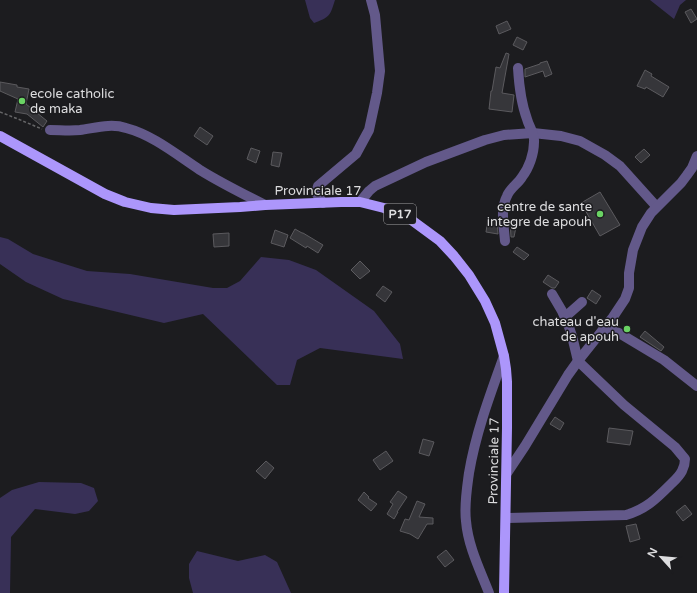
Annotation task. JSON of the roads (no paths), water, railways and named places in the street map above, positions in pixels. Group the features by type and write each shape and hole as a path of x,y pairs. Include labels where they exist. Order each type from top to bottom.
{"main road":[{"name":"Provinciale 17","path":"0,136 105,194 125,202 151,208 174,210 360,202 384,208 406,216 440,241 469,275 482,295 491,312 504,356 507,382 507,473 504,593"}],"street":[{"path":"323,203 316,193 318,186 356,154 368,130 373,113 380,71 375,15 371,0"},
{"path":"505,241 503,209 507,196 522,178 527,169 534,142 533,133 527,120 518,84 518,68"},
{"path":"50,130 79,130 111,126 126,127 143,134 201,171 265,205"},
{"path":"360,202 375,186 426,162 485,140 504,135 533,133 561,136 580,141 605,155 620,166 656,206"},
{"path":"507,473 568,375 628,295 631,257 635,243 646,219 656,206 688,175 697,156"},
{"path":"506,518 626,515 641,510 656,500 683,470 685,459 675,447 624,405 578,361 572,336 565,317 552,294"},
{"path":"565,317 582,302"},
{"path":"604,328 619,333 664,360 697,386"},
{"path":"489,593 471,547 466,522 466,489 471,461 482,418 504,356"}],"place":[{"name":"ecole catholic de maka","path":"22,101"},
{"name":"centre de sante integre de apouh","path":"600,214"},
{"name":"chateau d'eau de apouh","path":"627,329"}]}
